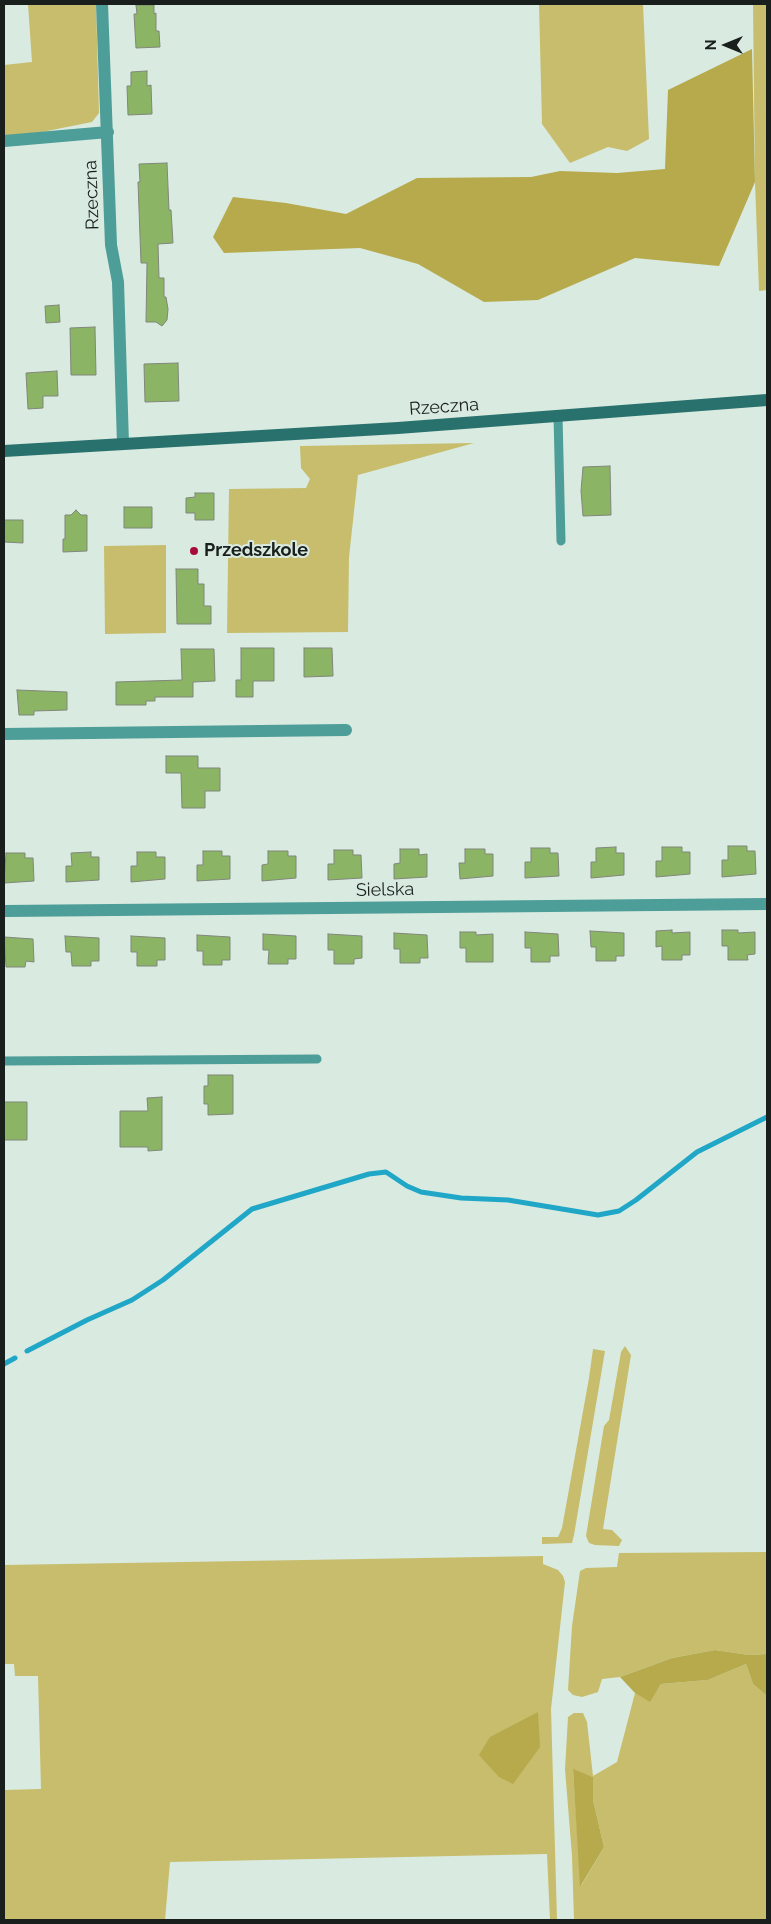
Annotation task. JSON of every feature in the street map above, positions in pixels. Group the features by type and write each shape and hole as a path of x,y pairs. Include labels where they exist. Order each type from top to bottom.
{"street":[{"name":"Rzeczna","path":"102,4 112,245 118,282 123,444"},
{"path":"4,140 108,132"},
{"name":"Rzeczna","path":"4,451 379,429 767,400"},
{"path":"4,734 346,730"},
{"name":"Sielska","path":"4,911 767,904"}],"lane":[{"path":"558,416 561,541"},
{"path":"4,1061 317,1059"}],"shaded area":[{"path":"28,4 96,4 99,113 92,122 42,132 4,136 4,65 32,62"},
{"path":"539,4 643,4 649,139 627,151 608,147 570,163 542,124"},
{"path":"753,4 767,4 767,290 759,291 755,182"},
{"path":"752,49 755,182 719,266 635,258 538,300 484,302 418,264 360,248 224,253 213,237 233,197 286,203 346,214 417,178 531,177 560,171 617,173 665,169 668,90"},
{"path":"474,443 358,475 349,557 348,632 227,633 229,489 306,488 310,479 301,468 300,446"},
{"path":"166,545 166,633 105,634 104,546"},
{"path":"625,1346 631,1355 603,1529 612,1530 622,1540 619,1546 595,1545 589,1543 586,1536 604,1426 609,1420 621,1352"},
{"path":"593,1349 605,1351 572,1543 542,1544 542,1537 558,1537 562,1528"},
{"path":"767,1552 767,1654 749,1655 715,1650 672,1658 620,1677 602,1679 598,1692 582,1697 573,1695 568,1690 572,1626 580,1571 586,1568 617,1567 619,1553"},
{"path":"543,1556 543,1564 558,1570 565,1582 551,1709 557,1920 550,1920 547,1854 170,1862 165,1920 4,1920 4,1790 41,1789 38,1676 15,1676 14,1664 4,1664 4,1565"},
{"path":"715,1650 749,1655 767,1654 767,1696 753,1684 746,1664 708,1680 661,1684 650,1702 635,1693 620,1677 672,1658"},
{"path":"746,1664 753,1684 767,1696 767,1920 574,1920 572,1856 565,1769 568,1717 574,1713 583,1713 587,1722 593,1776 617,1762 635,1693 650,1701 661,1684 708,1680","holes":["573,1770 593,1777 593,1800 604,1847 581,1886"]},
{"path":"538,1712 540,1747 513,1784 499,1777 479,1755 490,1737"},
{"path":"573,1769 593,1777 593,1800 604,1847 580,1887"}],"building":[{"path":"136,5 154,5 156,31 159,31 160,47 136,48 134,14 137,14"},
{"path":"147,71 147,86 151,85 152,114 128,115 127,86 131,86 131,72"},
{"path":"167,163 169,210 171,210 173,243 158,244 159,278 164,278 164,297 166,297 168,309 167,320 162,326 156,322 146,322 147,263 141,263 138,182 140,182 139,164"},
{"path":"59,305 60,322 46,323 45,306"},
{"path":"95,327 96,375 71,375 70,328"},
{"path":"178,363 179,401 145,402 144,364"},
{"path":"57,371 58,396 43,396 43,408 28,409 26,373"},
{"path":"610,466 611,515 583,516 581,491 583,467"},
{"path":"195,493 214,493 214,520 195,520 195,513 186,513 186,498 195,497"},
{"path":"124,507 152,507 152,528 124,528"},
{"path":"76,510 81,515 87,515 87,551 63,552 65,515 71,515"},
{"path":"4,520 23,520 23,543 4,542"},
{"path":"176,569 198,569 198,584 204,584 204,606 211,606 211,624 177,624"},
{"path":"241,648 274,648 274,681 253,681 253,697 236,697 236,680 241,680"},
{"path":"304,648 332,648 333,676 304,677"},
{"path":"181,649 214,649 215,681 193,682 193,697 155,697 155,701 146,701 146,705 116,705 116,682 182,680"},
{"path":"17,690 67,692 67,710 34,711 34,715 19,715"},
{"path":"166,756 198,756 198,768 220,768 220,791 205,791 205,808 182,808 181,773 166,773"},
{"path":"728,846 747,846 747,851 755,851 756,874 722,877 722,860 728,860"},
{"path":"616,847 616,853 624,853 624,875 591,878 591,862 596,862 596,848"},
{"path":"662,847 682,847 682,852 690,852 690,874 656,877 656,861 662,861"},
{"path":"531,848 550,848 550,853 558,853 559,876 525,878 525,862 531,862"},
{"path":"400,849 419,849 419,855 427,854 427,877 394,879 394,864 400,863"},
{"path":"465,849 485,849 485,854 493,854 493,876 460,879 459,863 465,863"},
{"path":"334,850 353,850 353,855 361,855 362,878 328,880 328,864 334,864"},
{"path":"203,851 222,851 222,856 230,856 230,879 197,881 197,865 203,865"},
{"path":"268,851 288,851 288,856 296,856 296,878 262,881 262,865 268,864"},
{"path":"91,852 91,857 99,857 99,880 66,882 66,866 72,866 71,853"},
{"path":"137,852 156,852 156,857 165,857 165,879 131,882 131,866 137,866"},
{"path":"6,853 25,853 25,858 33,858 34,881 4,883"},
{"path":"672,930 672,933 690,932 690,955 682,955 682,960 662,960 662,946 656,947 656,931"},
{"path":"722,930 738,930 738,933 755,932 755,954 747,955 748,960 728,960 728,946 722,946"},
{"path":"590,931 624,933 624,956 616,956 616,961 596,961 596,947 591,947"},
{"path":"460,932 476,932 476,935 493,934 493,962 466,962 466,948 460,948"},
{"path":"525,932 558,934 559,956 550,956 550,962 531,962 531,948 525,948"},
{"path":"394,933 427,935 428,958 420,958 420,963 400,963 400,949 394,949"},
{"path":"263,934 296,936 296,959 288,959 288,964 268,964 269,950 263,950"},
{"path":"328,934 362,936 362,958 354,959 354,964 334,964 334,950 328,950"},
{"path":"197,935 230,937 230,960 222,960 222,965 203,965 203,951 197,951"},
{"path":"65,936 99,938 99,961 91,961 91,966 72,966 71,952 66,952"},
{"path":"131,936 165,938 165,960 157,960 157,966 137,966 137,952 131,952"},
{"path":"4,937 33,939 34,962 26,961 25,967 6,967"},
{"path":"208,1075 233,1075 233,1114 208,1115 208,1104 204,1104 204,1086 208,1086"},
{"path":"162,1097 162,1150 148,1151 148,1147 120,1147 120,1111 148,1111 147,1098"},
{"path":"4,1102 27,1102 27,1140 4,1140"}],"waterway":[{"path":"27,1351 87,1320 132,1300 163,1280 252,1209 369,1174 386,1172 407,1186 421,1192 461,1198 508,1200 598,1215 619,1211 697,1152 767,1117"},
{"path":"4,1364 15,1358"}],"place":[{"name":"Przedszkole","path":"194,551"}]}
